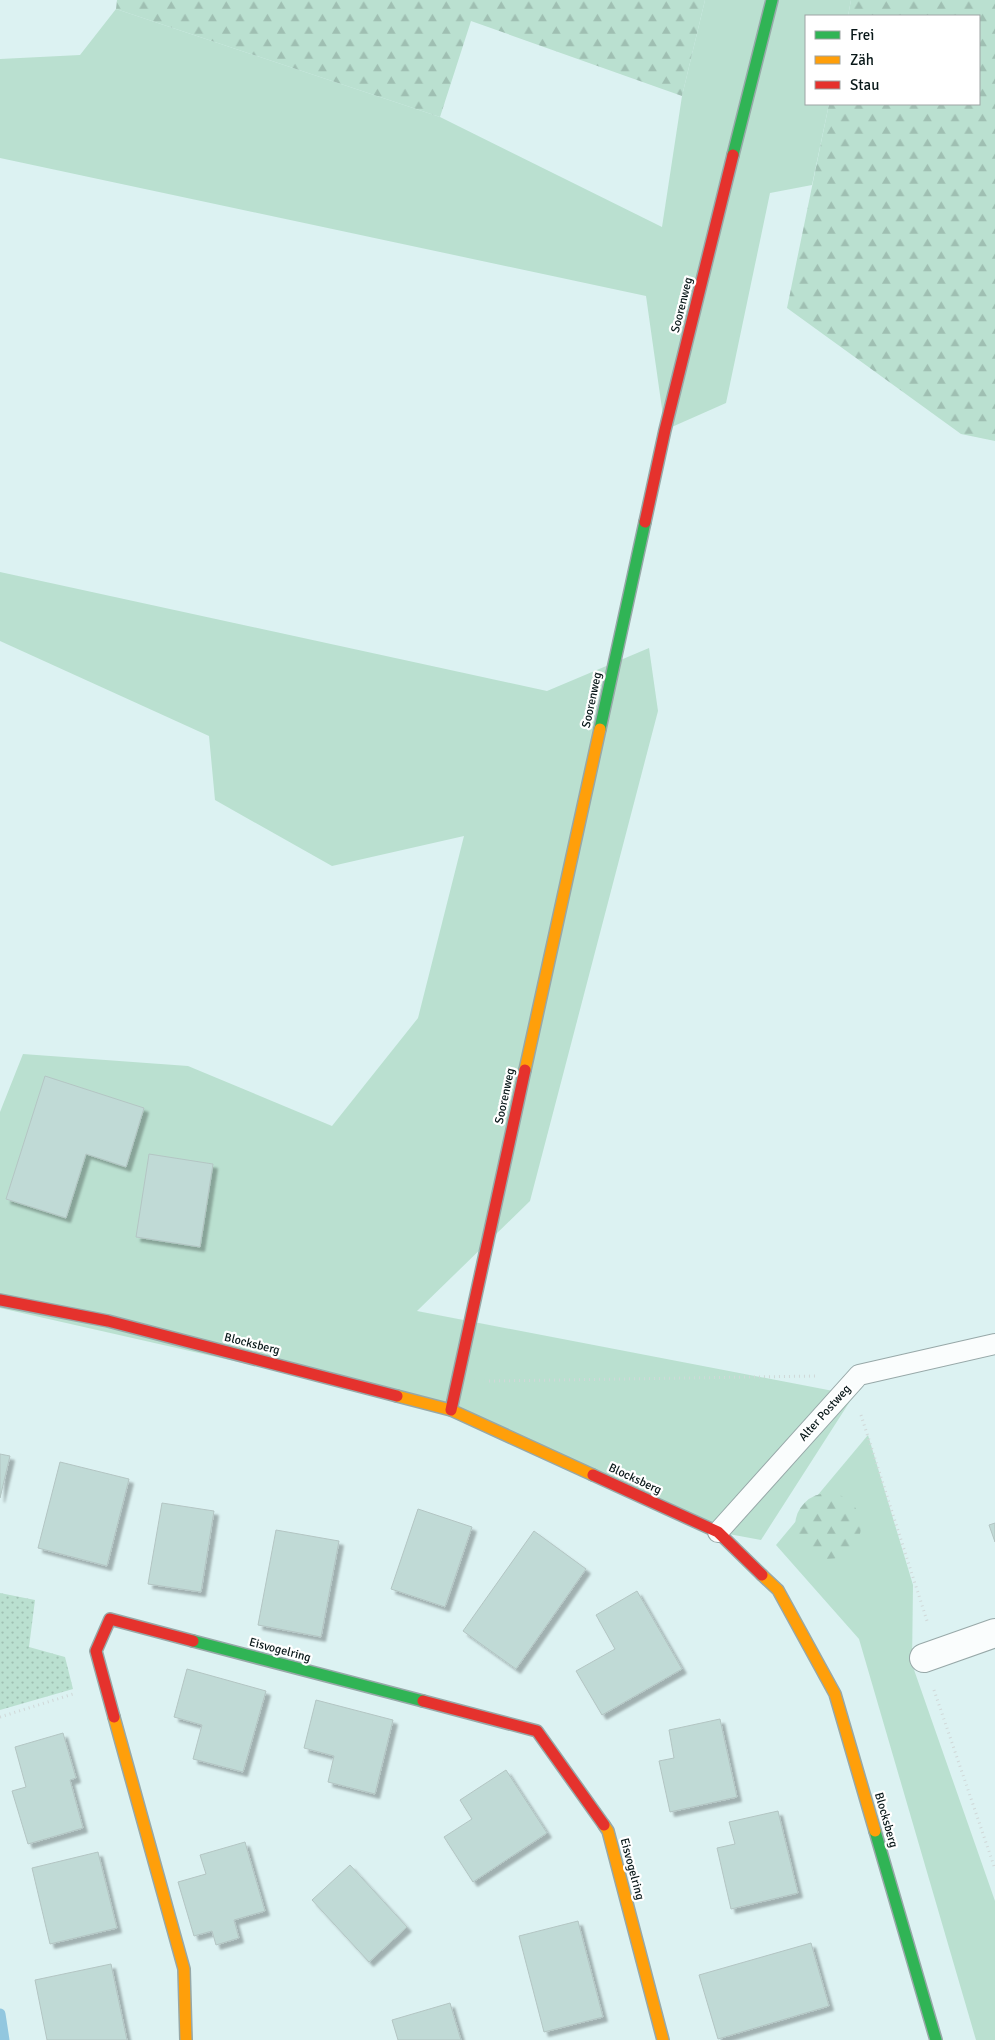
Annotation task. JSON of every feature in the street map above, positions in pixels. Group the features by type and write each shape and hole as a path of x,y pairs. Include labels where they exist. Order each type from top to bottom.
{"street":[{"name":"Soorenweg","path":"451,1410 665,430 772,0"},
{"name":"Blocksberg","path":"0,1300 108,1322 451,1410 718,1532 778,1590 836,1694 936,2040"},
{"name":"Eisvogelring","path":"186,2040 184,1969 96,1651 110,1619 537,1731 608,1831 663,2040"},
{"path":"924,1658 995,1633"}],"lane":[{"name":"Alter Postweg","path":"718,1532 860,1375 995,1344"}],"path":[{"path":"456,1382 860,1375"},
{"path":"0,1717 104,1685"}],"green space":[{"path":"117,0 705,0 682,96 471,21 440,117 116,9"},
{"path":"705,0 851,0 848,15 805,15 805,105 829,105 812,185 770,193 726,403 665,430 646,296 0,158 0,59 80,55 116,9 440,117 662,227 682,96"},
{"path":"851,0 995,0 995,441 961,434 787,308 829,105 980,105 980,15 848,15"},
{"path":"0,572 547,691 649,648 658,711 530,1201 417,1311 854,1395 761,1540 718,1532 451,1410 0,1308 0,1112 23,1054 188,1066 332,1126 418,1018 464,836 332,866 215,800 209,736 0,641"},
{"path":"868,1435 913,1585 912,1664 995,1901 995,2040 976,2040 859,1639 776,1545"},
{"path":"828,1493 841,1495 856,1508 859,1513 861,1526 859,1539 846,1554 841,1557 828,1559 815,1557 800,1544 797,1539 795,1526 797,1513 810,1498 815,1495"},
{"path":"0,1593 35,1600 29,1647 65,1657 73,1689 0,1710"}],"building":[{"path":"45,1076 144,1108 126,1167 86,1154 66,1218 6,1199"},
{"path":"149,1154 213,1164 200,1247 136,1237"},
{"path":"0,1454 10,1456 0,1498"},
{"path":"60,1462 129,1479 107,1566 38,1548"},
{"path":"162,1503 214,1511 201,1592 148,1584"},
{"path":"418,1509 472,1527 445,1607 391,1589"},
{"path":"995,1523 995,1542 989,1525"},
{"path":"276,1530 339,1541 321,1637 258,1625"},
{"path":"534,1531 586,1569 516,1669 463,1631"},
{"path":"637,1591 682,1669 602,1715 576,1671 615,1649 596,1615"},
{"path":"187,1669 266,1691 243,1772 193,1759 202,1725 174,1717"},
{"path":"316,1700 393,1720 375,1794 328,1782 334,1756 304,1748"},
{"path":"720,1719 737,1797 670,1812 659,1761 674,1758 669,1730"},
{"path":"63,1733 76,1778 70,1780 83,1828 28,1844 12,1791 26,1787 15,1747"},
{"path":"506,1770 547,1833 473,1882 444,1837 472,1819 460,1800"},
{"path":"778,1811 798,1893 731,1909 717,1848 735,1844 729,1822"},
{"path":"245,1842 265,1911 234,1920 239,1938 216,1945 212,1931 194,1936 178,1882 206,1874 200,1855"},
{"path":"98,1852 117,1928 50,1944 32,1868"},
{"path":"350,1865 407,1927 369,1962 312,1900"},
{"path":"578,1921 603,2017 544,2032 519,1936"},
{"path":"811,1943 829,2006 718,2039 699,1975"},
{"path":"111,1964 127,2040 47,2040 35,1980"},
{"path":"450,2003 461,2040 398,2040 392,2020"}],"waterway":[{"path":"0,2014 4,2040"}],"traffic: fast":[{"path":"733,155 772,0"},
{"path":"600,729 645,522"},
{"path":"193,1641 423,1701"},
{"path":"875,1831 936,2040"}],"traffic: slow":[{"path":"525,1070 600,729"},
{"path":"397,1396 451,1410 593,1475"},
{"path":"762,1575 778,1590 835,1694 875,1831"},
{"path":"114,1717 184,1969 186,2040"},
{"path":"604,1825 608,1831 663,2040"}],"traffic: jam":[{"path":"645,522 665,430 733,155"},
{"path":"451,1410 525,1070"},
{"path":"0,1300 108,1321 397,1396"},
{"path":"593,1475 718,1532 762,1575"},
{"path":"114,1717 96,1651 110,1619 193,1641"},
{"path":"423,1701 537,1731 604,1825"}]}
